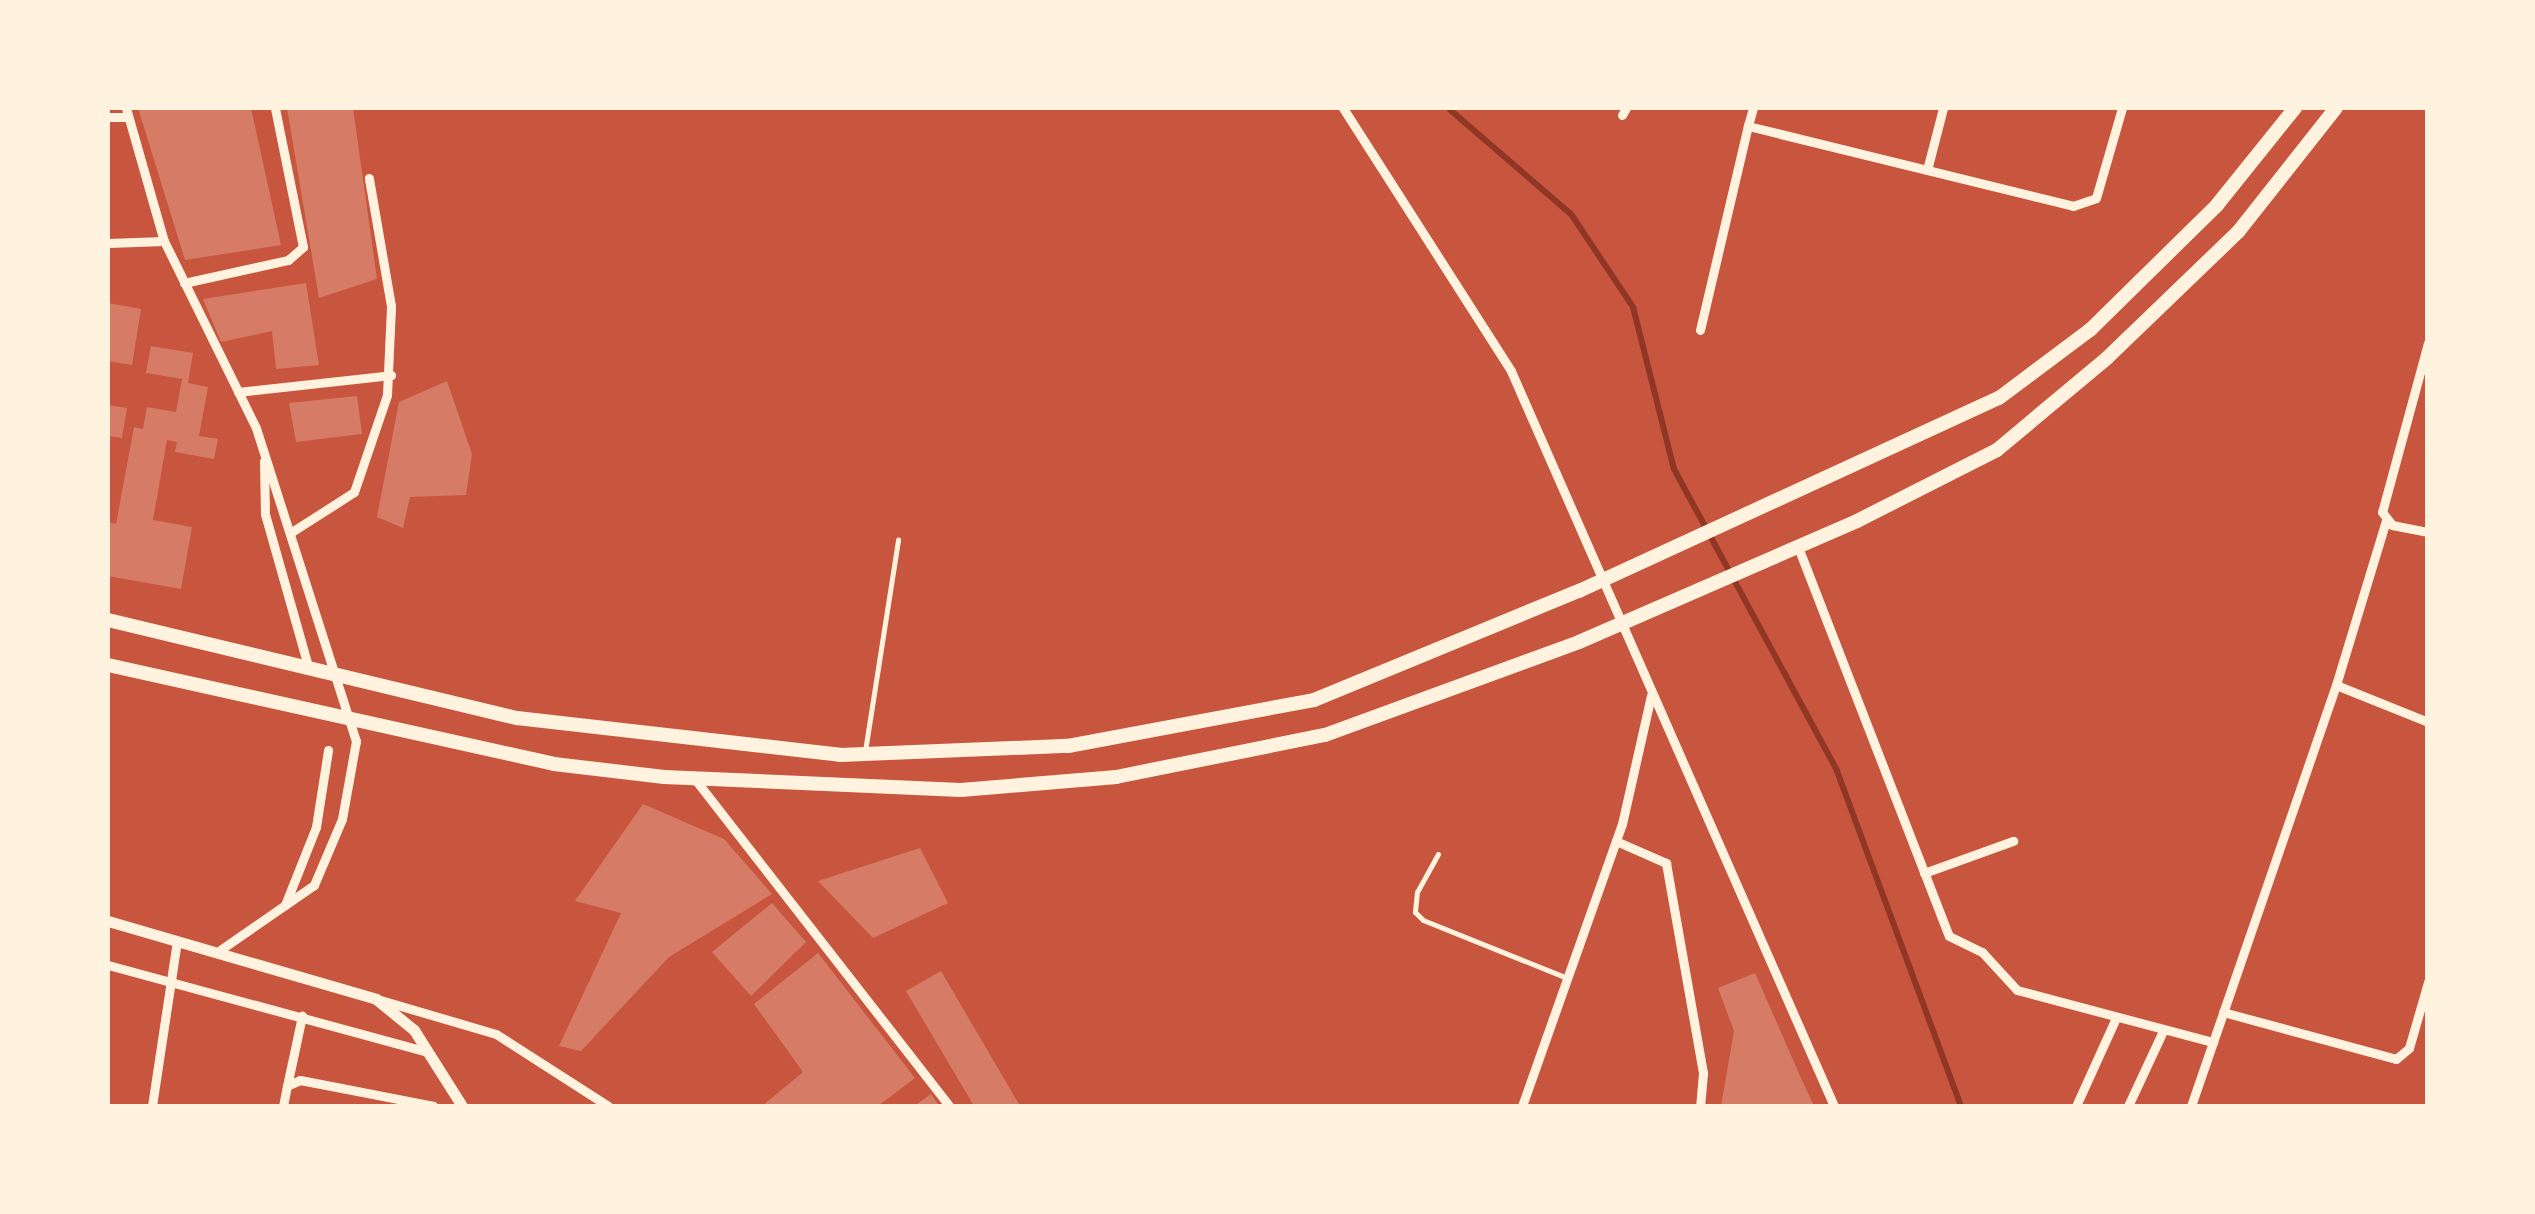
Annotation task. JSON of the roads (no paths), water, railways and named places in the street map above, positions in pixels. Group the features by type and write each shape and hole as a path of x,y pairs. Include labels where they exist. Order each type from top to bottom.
{"main road":[{"path":"108,620 517,718 865,754 1068,746 1314,700 1603,580 1910,444 2014,387 2090,330 2218,205 2296,108"},
{"path":"108,665 554,764 694,778 961,790 1116,777 1325,734 1476,682 1770,560 1858,522 1997,450 2107,358 2238,232 2336,108"}],"street":[{"path":"184,283 288,260 303,247 275,108"},
{"path":"1343,108 1490,330 1585,528 1617,624 1834,1106"},
{"path":"1700,330 1753,108"},
{"path":"1927,170 1942,108"},
{"path":"1748,126 2086,205 2096,198 2122,108"},
{"path":"108,117 127,112 164,241 238,392 354,720 354,777 325,868 284,908 220,950"},
{"path":"290,533 343,501 362,480 391,375 391,306 368,178"},
{"path":"108,243 164,241"},
{"path":"2191,1106 2336,685 2386,520 2383,504 2428,343"},
{"path":"238,392 391,375"},
{"path":"2414,388 2428,390"},
{"path":"264,460 265,514 307,662"},
{"path":"2386,520 2428,532"},
{"path":"1798,547 1949,936 1982,952 2006,984 2115,1020 2213,1042"},
{"path":"2336,685 2428,722"},
{"path":"1522,1106 1638,772 1651,693"},
{"path":"284,908 316,827 328,750"},
{"path":"694,778 949,1106"},
{"path":"1924,873 2013,840"},
{"path":"1616,841 1666,863 1704,1074 1700,1106"},
{"path":"108,921 220,950 496,1034 608,1106"},
{"path":"152,1106 177,941"},
{"path":"108,965 170,978 431,1052"},
{"path":"2223,1012 2396,1059 2409,1048 2428,982"},
{"path":"376,999 431,1052 462,1106"},
{"path":"282,1106 302,1016"},
{"path":"2076,1106 2115,1020"},
{"path":"2128,1106 2163,1031"},
{"path":"287,1086 300,1080 434,1106"}],"lane":[{"path":"865,754 898,540"},
{"path":"1438,854 1417,892 1415,912 1422,920 1568,978"}],"waterway":[{"path":"1448,108 1571,214 1633,307 1674,469 1837,771 1961,1106"}]}
